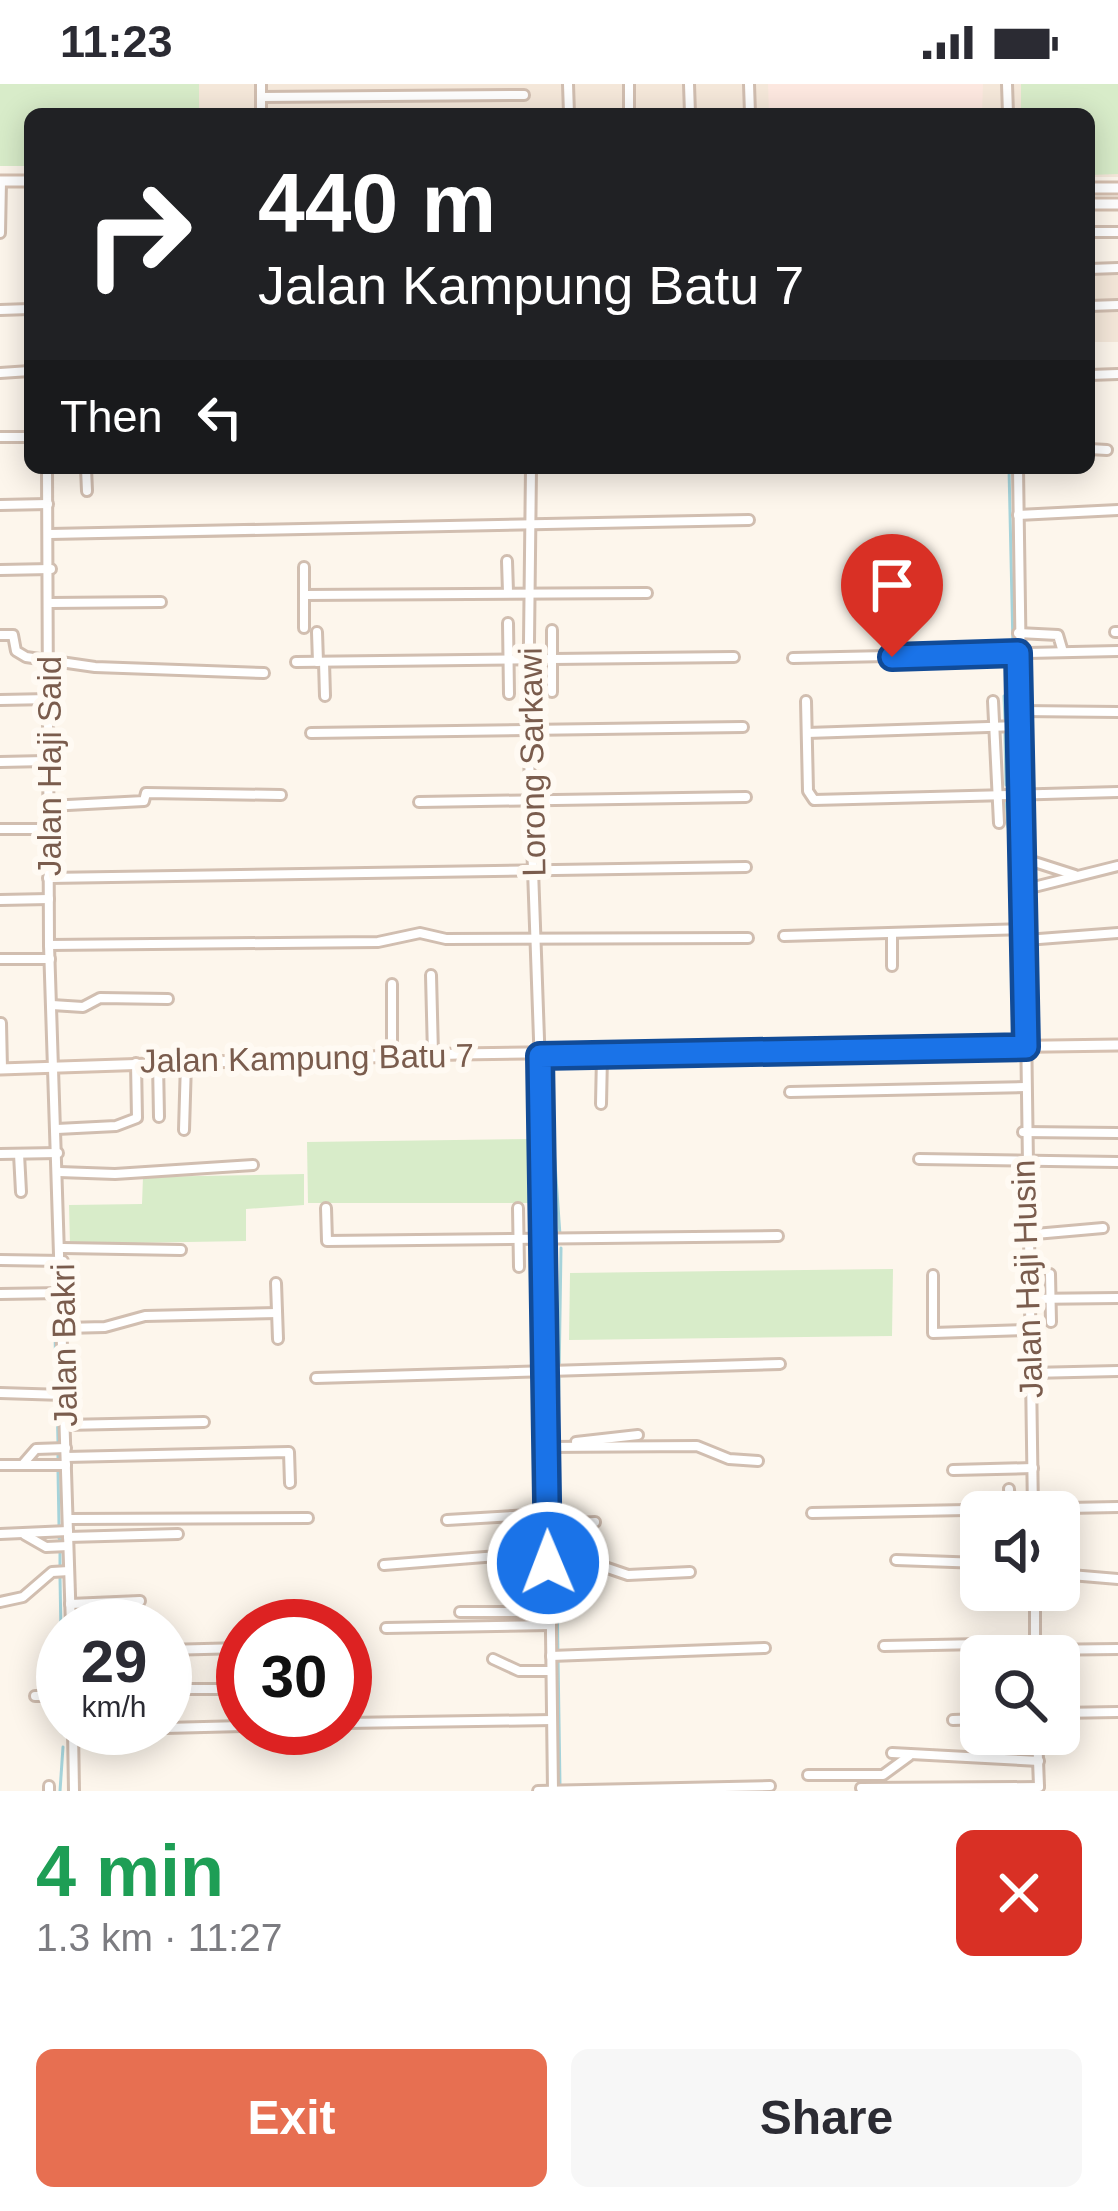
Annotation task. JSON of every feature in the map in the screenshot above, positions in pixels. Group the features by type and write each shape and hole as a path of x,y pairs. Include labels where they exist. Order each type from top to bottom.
{"street":[{"path":"261,84 261,108"},
{"path":"261,97 524,94"},
{"path":"0,233 1,181"},
{"path":"1095,449 1106,450"},
{"name":"Jalan Haji Said","path":"47,474 51,569 46,761 56,1064"},
{"path":"86,474 87,491"},
{"name":"Lorong Sarkawi","path":"531,474 528,728 553,1374 547,1514 553,1560 553,1791"},
{"name":"Jalan Haji Husin","path":"1018,474 1015,654 1024,796 1023,1157 1033,1491"},
{"path":"0,505 48,504"},
{"path":"1018,515 1118,510"},
{"path":"50,534 749,520"},
{"path":"507,561 508,592"},
{"path":"304,567 304,628"},
{"path":"0,570 51,569"},
{"path":"304,595 647,593"},
{"path":"50,603 161,602"},
{"path":"508,623 509,694"},
{"path":"552,630 552,692"},
{"path":"317,632 325,696"},
{"path":"1018,633 1058,635 1064,652"},
{"path":"0,635 13,635 16,651 26,656 94,667 264,673"},
{"path":"793,658 1118,651"},
{"path":"296,662 734,657"},
{"path":"0,700 50,699"},
{"path":"806,701 808,791 814,800 1118,792"},
{"path":"993,701 999,823"},
{"path":"1019,711 1118,712"},
{"path":"311,733 743,727"},
{"path":"807,733 1020,727"},
{"path":"0,762 46,761"},
{"path":"49,806 124,805 144,801 146,793 280,795"},
{"path":"419,802 746,797"},
{"path":"0,830 49,829"},
{"path":"1025,859 1077,876"},
{"path":"1025,889 1118,866"},
{"path":"48,878 746,867"},
{"path":"0,900 49,899"},
{"path":"50,945 378,942 420,933 446,939 748,938"},
{"path":"784,936 1118,933"},
{"path":"892,935 892,966"},
{"path":"0,959 50,959"},
{"path":"431,975 433,1054"},
{"path":"392,984 392,1055"},
{"path":"52,1006 83,1007 100,998 168,999"},
{"path":"1,1023 1,1069"},
{"name":"Jalan Kampung Batu 7","path":"1,1069 433,1054 602,1056 1118,1045"},
{"path":"601,1103 602,1056"},
{"path":"184,1130 186,1060"},
{"path":"57,1129 116,1126 137,1118 136,1061"},
{"path":"158,1061 159,1117"},
{"name":"Jalan Bakri","path":"56,1064 70,1599"},
{"path":"790,1092 1025,1087"},
{"path":"1023,1132 1118,1133"},
{"path":"0,1154 58,1153"},
{"path":"20,1154 21,1192"},
{"path":"919,1160 1023,1157 1040,1163 1118,1162"},
{"path":"59,1172 115,1174 253,1165"},
{"path":"326,1208 327,1241 778,1236"},
{"path":"518,1208 519,1267"},
{"path":"1024,1234 1103,1228"},
{"path":"63,1248 182,1250"},
{"path":"0,1260 63,1261"},
{"path":"1050,1274 1051,1322"},
{"path":"933,1275 933,1333 1029,1330"},
{"path":"277,1283 278,1340"},
{"path":"0,1294 64,1293"},
{"path":"1027,1299 1118,1298"},
{"path":"64,1328 105,1328 145,1316 277,1313"},
{"path":"316,1378 780,1364"},
{"path":"1030,1373 1118,1371"},
{"path":"0,1393 64,1395"},
{"path":"65,1425 204,1423"},
{"path":"553,1445 638,1435"},
{"path":"574,1443 602,1449 697,1446 729,1459 758,1461"},
{"path":"22,1465 36,1449 66,1456"},
{"path":"0,1465 66,1456 290,1452 290,1483"},
{"path":"953,1470 1033,1468"},
{"path":"1080,1508 1118,1507"},
{"path":"812,1513 960,1510"},
{"path":"446,1520 547,1514 562,1524 595,1522"},
{"path":"68,1519 308,1518"},
{"path":"0,1534 68,1538 178,1534"},
{"path":"384,1565 584,1559 628,1575 690,1572"},
{"path":"896,1560 960,1562"},
{"path":"0,1602 23,1597 52,1572 69,1571"},
{"path":"1080,1576 1118,1579"},
{"path":"460,1612 550,1612"},
{"path":"386,1628 551,1625"},
{"path":"884,1646 960,1648"},
{"path":"552,1655 765,1648"},
{"path":"1080,1649 1118,1649"},
{"path":"493,1659 519,1671 551,1671"},
{"path":"1080,1713 1118,1712"},
{"path":"372,1723 552,1720"},
{"path":"953,1720 960,1720"},
{"path":"892,1754 1039,1762"},
{"path":"808,1775 883,1774 912,1754"},
{"path":"73,1755 74,1791"},
{"path":"861,1788 1039,1789 1038,1755"},
{"path":"538,1791 770,1786"}],"shaded area":[{"path":"199,84 1118,84 1118,177 1095,177 1095,108 199,108"},
{"path":"768,84 983,84 982,108 769,108"},
{"path":"1095,274 1118,274 1118,342 1095,342"}],"green space":[{"path":"0,84 199,84 199,108 24,108 24,166 0,166"},
{"path":"1021,84 1118,84 1118,174 1095,175 1095,108 1021,108"},
{"path":"531,1139 532,1203 308,1203 307,1142"},
{"path":"304,1174 304,1205 246,1209 246,1241 70,1244 69,1205 142,1204 143,1177"},
{"path":"893,1269 892,1336 569,1340 570,1273"}],"waterway":[{"path":"1005,720 1004,696 1014,690 1009,474"},
{"path":"1005,733 1006,785"},
{"path":"1006,800 1008,827"},
{"path":"548,1063 560,1235"},
{"path":"557,1509 561,1248"},
{"path":"55,1299 55,1317"},
{"path":"55,1330 56,1388"},
{"path":"57,1401 58,1442"},
{"path":"58,1454 58,1459"},
{"path":"58,1471 59,1525"},
{"path":"555,1526 557,1581"},
{"path":"60,1552 60,1565"},
{"path":"60,1578 60,1599"},
{"path":"557,1593 560,1786"},
{"path":"60,1791 62,1755"}],"route":[{"path":"548,1563 540,1056 1026,1047 1018,653 892,657"}]}
